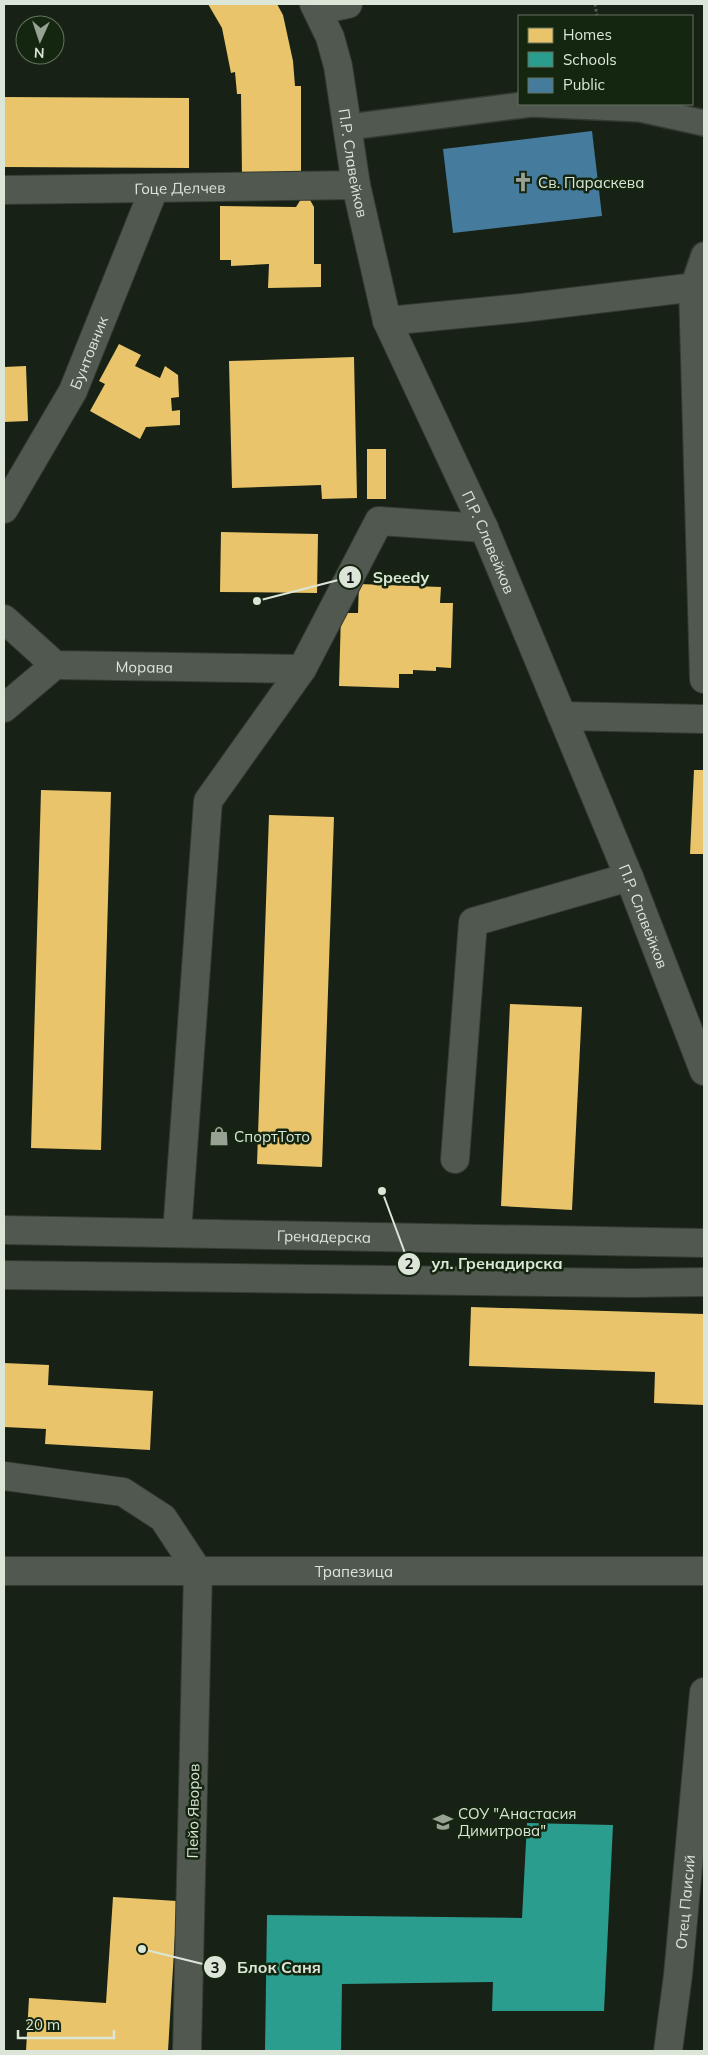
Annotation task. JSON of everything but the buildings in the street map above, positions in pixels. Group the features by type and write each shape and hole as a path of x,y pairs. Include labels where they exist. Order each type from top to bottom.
{"street":[{"path":"316,7 348,4"},
{"name":"П.Р. Славейков","path":"316,7 330,37 338,66 349,127 356,185 387,321 484,528 629,877 704,1072"},
{"path":"349,127 523,105"},
{"path":"553,105 640,109 704,123"},
{"name":"Гоце Делчев","path":"4,190 356,185"},
{"name":"Бунтовник","path":"4,509 73,391 154,189"},
{"path":"704,255 699,286 704,679"},
{"path":"387,321 522,308 699,286"},
{"path":"177,1233 208,800 302,670 380,521 484,528"},
{"path":"4,619 55,664 4,708"},
{"name":"Морава","path":"55,664 302,670"},
{"path":"562,716 704,719"},
{"path":"455,1159 473,922 629,877"},
{"name":"Гренадерска","path":"4,1230 704,1243"},
{"path":"4,1276 632,1283 704,1282"},
{"path":"4,1476 123,1492 163,1518 198,1571"},
{"name":"Трапезица","path":"4,1571 704,1571"},
{"name":"Пейо Яворов","path":"187,2051 198,1571"},
{"name":"Отец Паисий","path":"668,2051 678,1975 704,1692"}],"place":[{"name":"Св. Параскева","path":"523,182"},
{"name":"Speedy","path":"257,601"},
{"name":"СпортТото","path":"219,1136"},
{"name":"ул. Гренадирска","path":"382,1191"},
{"name":"СОУ \"Анастасия Димитрова\"","path":"443,1822"},
{"name":"Блок Саня","path":"142,1949"}]}
